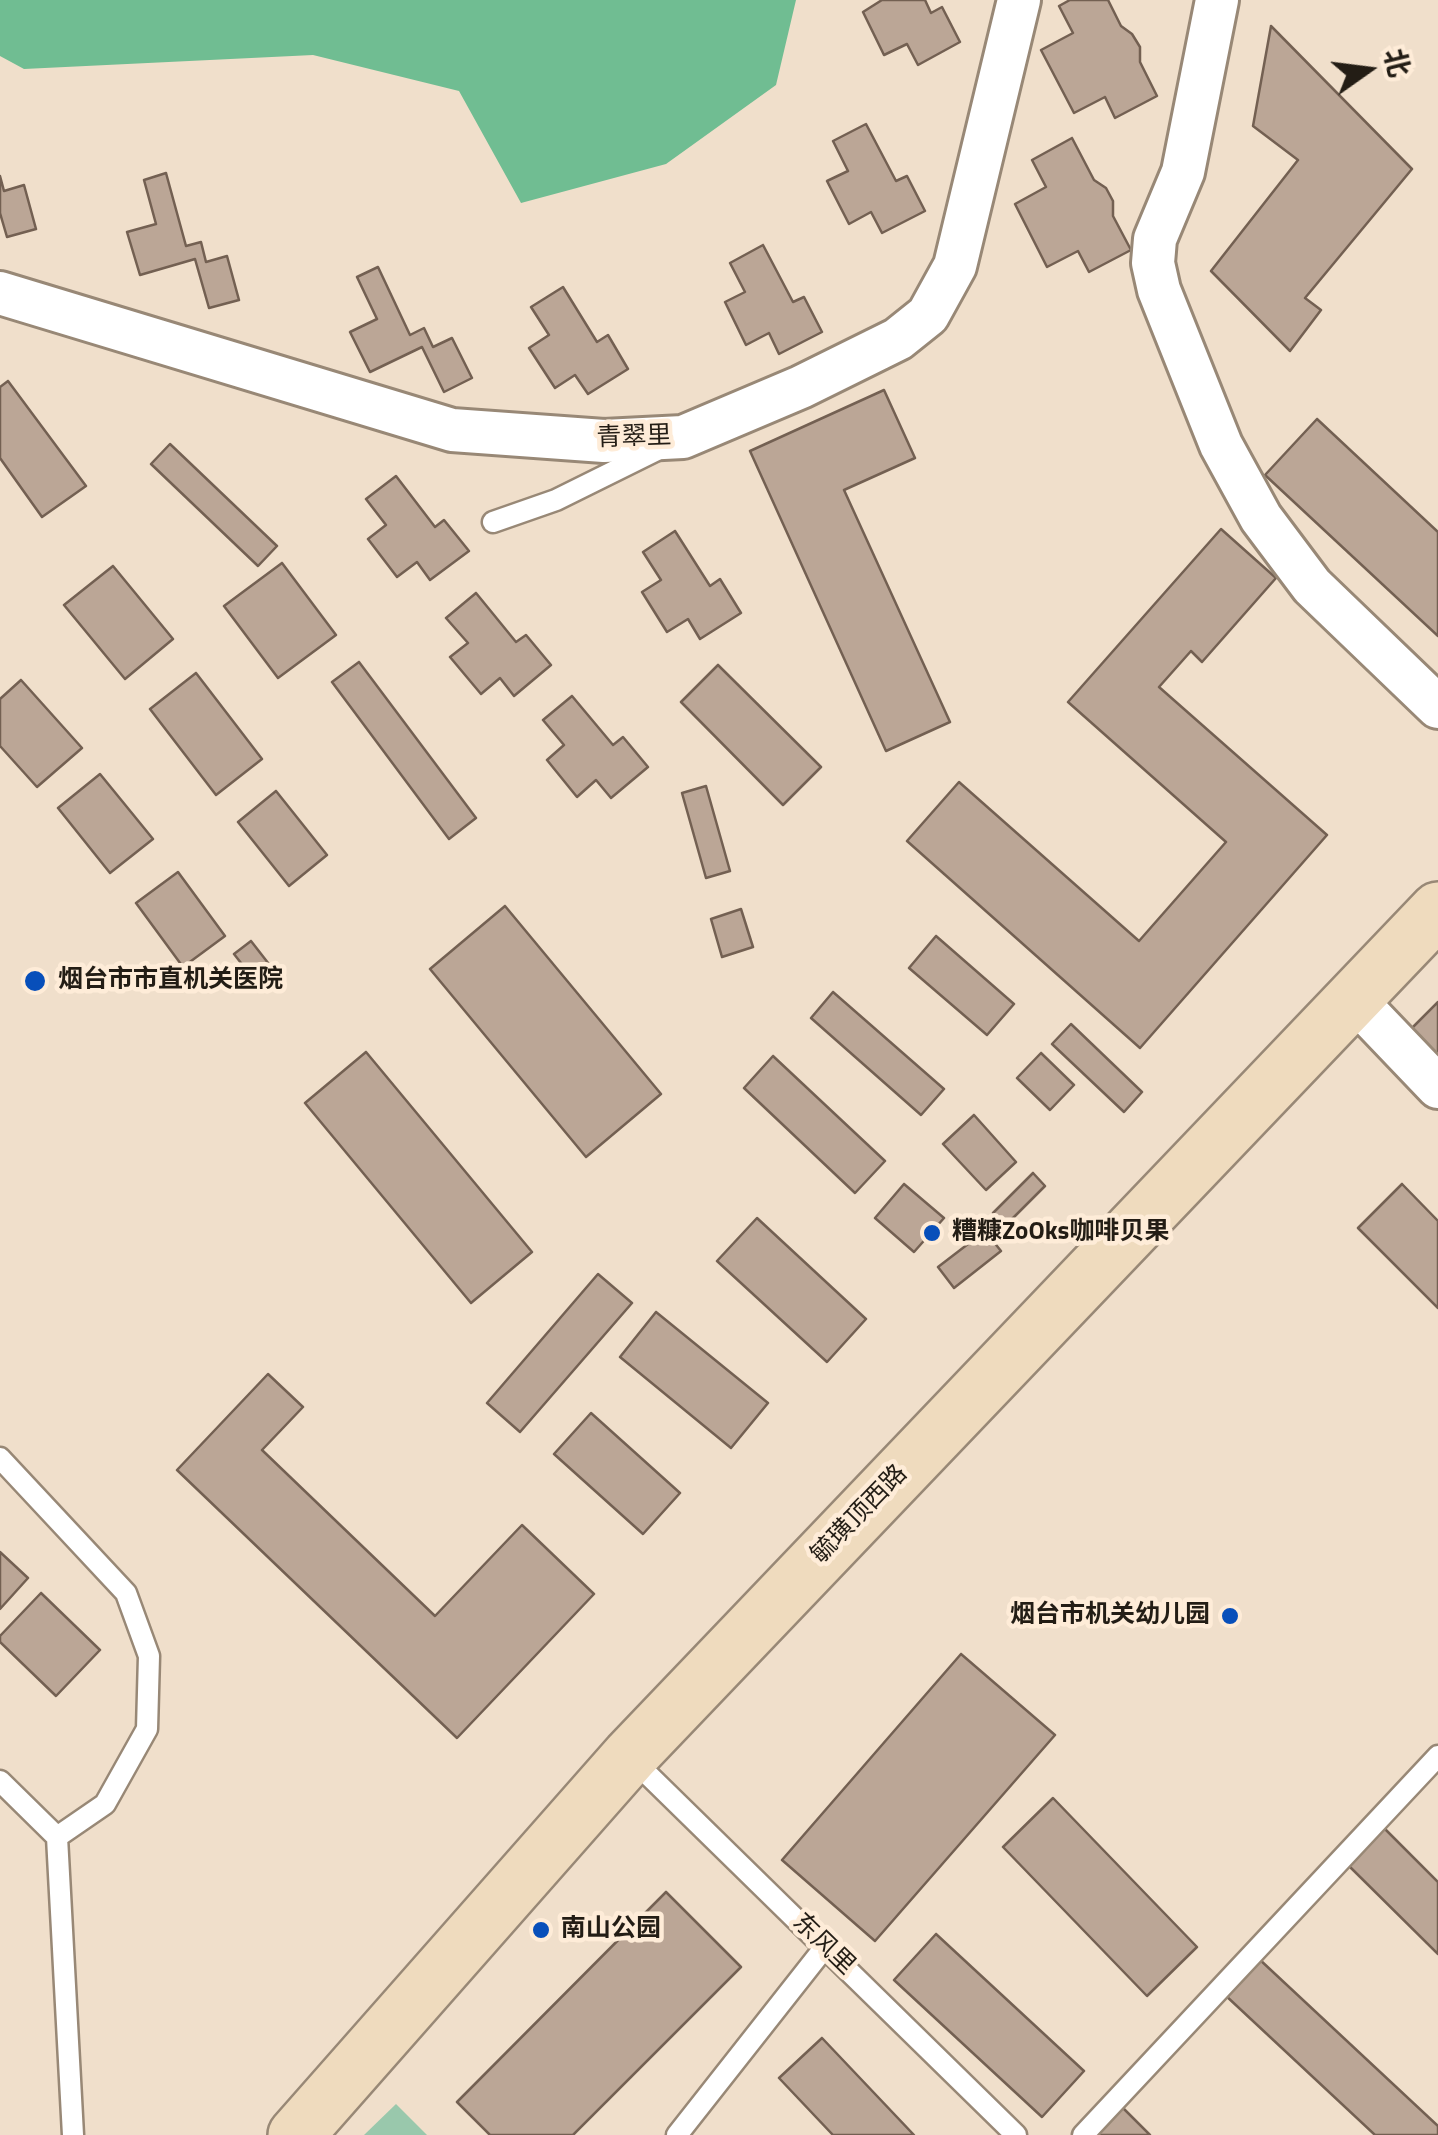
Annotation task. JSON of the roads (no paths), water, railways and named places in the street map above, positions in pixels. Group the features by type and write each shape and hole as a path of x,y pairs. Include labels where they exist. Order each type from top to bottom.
{"main road":[{"name":"毓璜顶西路","path":"296,2135 630,1756 1438,910"}],"street":[{"name":"青翠里","path":"0,292 452,430 604,441 684,437 801,387 898,339 928,315 955,266 1018,0"},
{"path":"1217,0 1183,172 1156,239 1153,262 1160,290 1221,445 1261,518 1312,586 1438,707"},
{"path":"1353,998 1438,1087"}],"lane":[{"path":"494,522 556,500 684,437"},
{"path":"0,1458 126,1593 149,1656 147,1729 105,1804 57,1837"},
{"name":"东风里","path":"630,1756 1016,2135"},
{"path":"1083,2135 1438,1756"},
{"path":"0,1781 57,1837 74,2135"},
{"path":"676,2135 825,1947"}],"place":[{"name":"烟台市市直机关医院","path":"35,981"},
{"name":"糟糠ZoOks咖啡贝果","path":"932,1233"},
{"name":"烟台市机关幼儿园","path":"1230,1616"},
{"name":"南山公园","path":"541,1930"}]}
